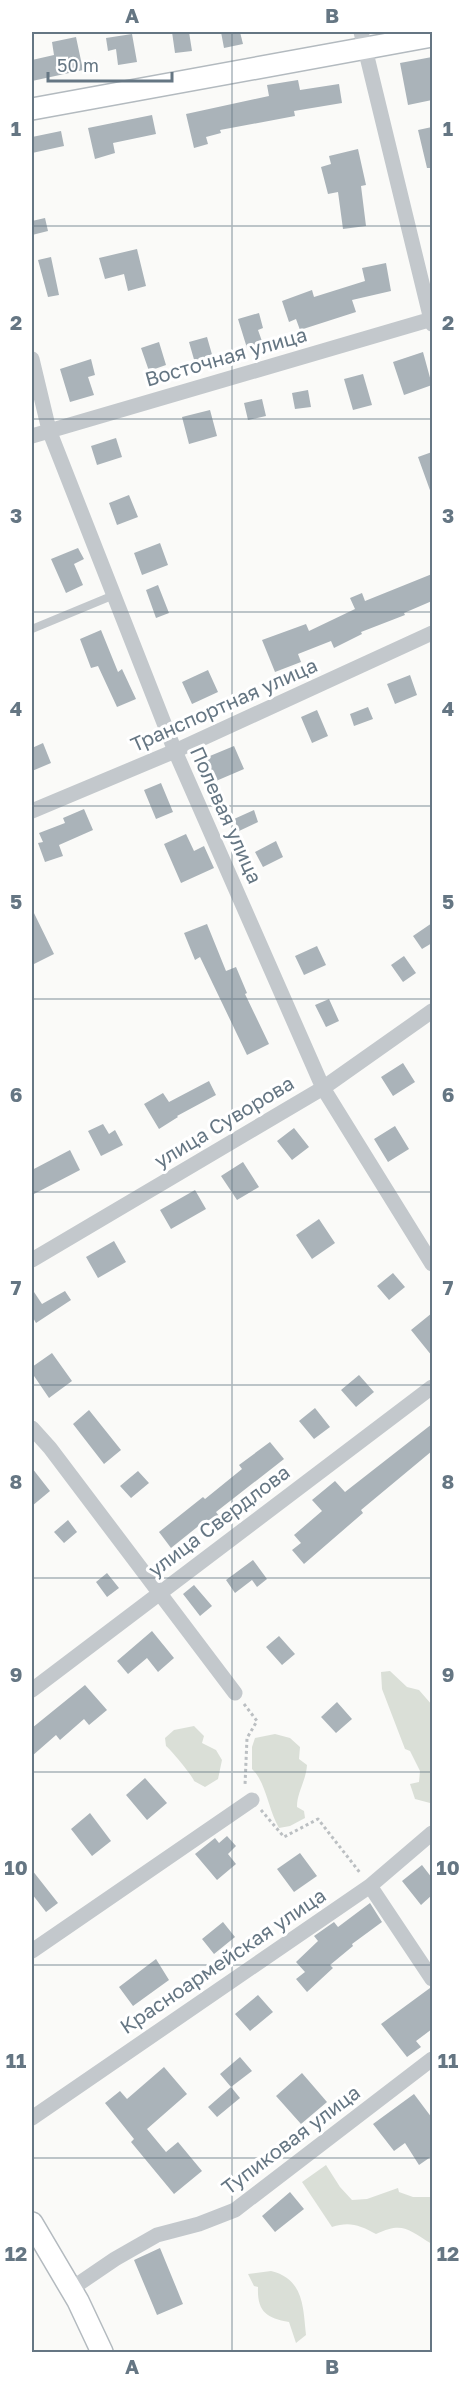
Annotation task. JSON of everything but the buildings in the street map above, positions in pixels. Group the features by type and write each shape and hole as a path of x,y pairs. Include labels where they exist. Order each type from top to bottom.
{"street":[{"path":"32,110 363,40 432,36"},
{"path":"363,40 432,321"},
{"name":"Восточная улица","path":"32,436 432,321"},
{"name":"Полевая улица","path":"32,359 49,430 175,751 323,1088 432,1264"},
{"name":"Транспортная улица","path":"32,811 175,751 432,633"},
{"name":"улица Суворова","path":"32,1260 323,1088 432,1011"},
{"name":"улица Свердлова","path":"32,1690 432,1387"},
{"path":"32,1428 50,1448 235,1693"},
{"path":"32,1951 252,1800"},
{"name":"Красноармейская улица","path":"32,2118 370,1886 432,1833"},
{"path":"370,1886 432,1979"},
{"name":"Тупиковая улица","path":"71,2289 158,2235 200,2224 235,2210 432,2059"},
{"path":"32,2223 71,2289 102,2352"}],"lane":[{"path":"32,629 114,596"}],"path":[{"path":"235,1693 257,1721 247,1738 245,1792 284,1837 318,1819 370,1886"}],"shaded area":[{"path":"390,1671 407,1687 419,1690 432,1705 432,1801 430,1803 415,1799 410,1784 419,1782 420,1771 410,1751 405,1749 382,1689 381,1672"},
{"path":"194,1726 204,1736 202,1743 216,1750 222,1760 218,1779 205,1787 194,1781 166,1746 165,1738 174,1730"},
{"path":"275,1734 290,1738 300,1747 299,1759 307,1765 297,1807 304,1811 305,1818 290,1826 279,1828 261,1781 252,1769 252,1747 255,1738"},
{"path":"326,2165 340,2187 352,2200 367,2199 398,2188 399,2192 413,2197 432,2197 432,2244 406,2229 393,2228 376,2234 354,2225 344,2224 332,2227 302,2182"},
{"path":"271,2271 290,2280 300,2296 306,2335 296,2343 289,2322 274,2318 261,2308 258,2287 254,2286 248,2274"}]}
